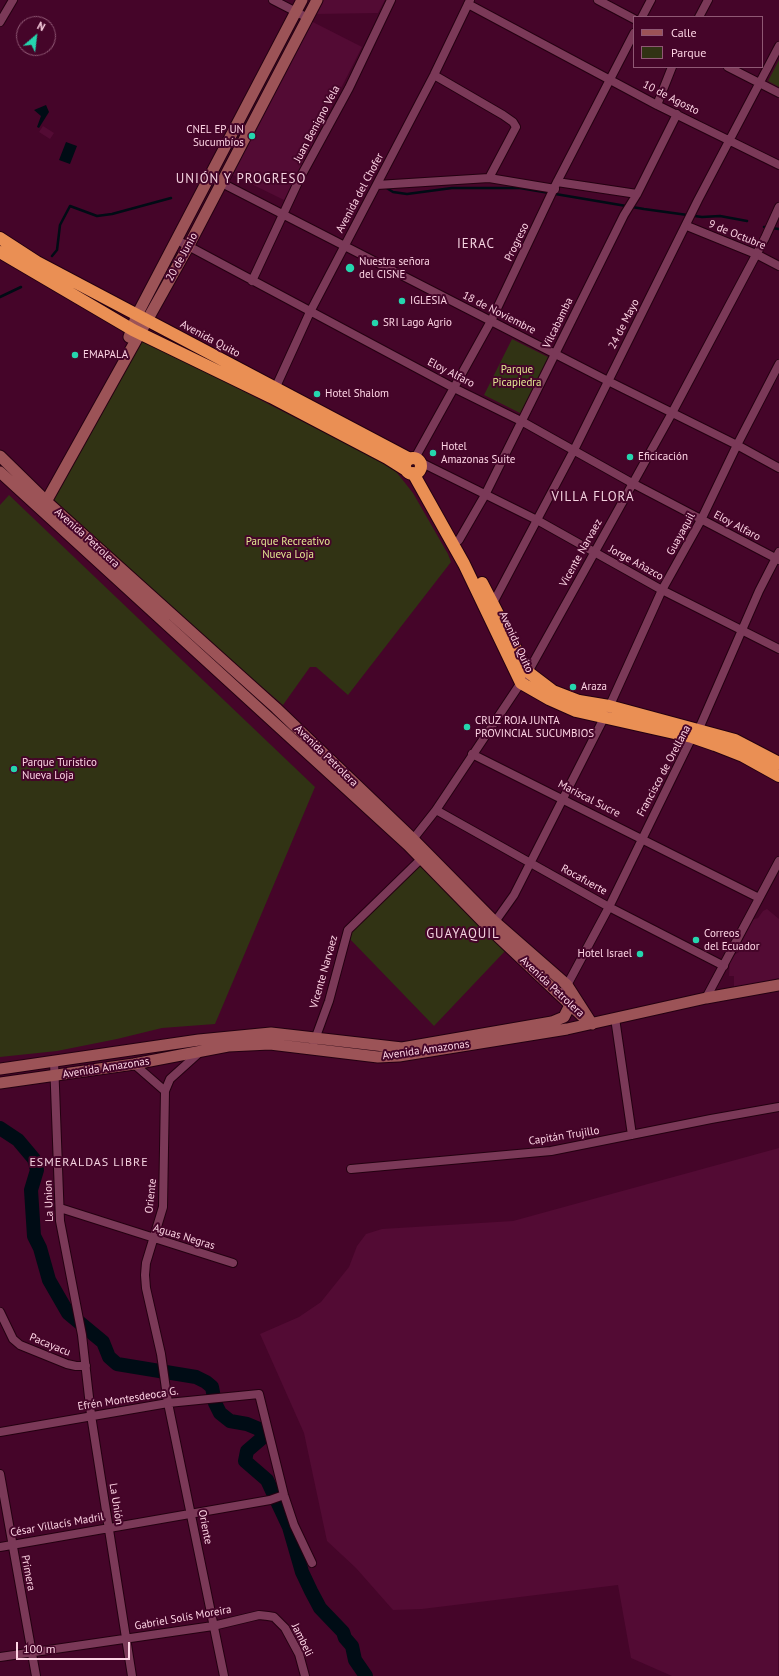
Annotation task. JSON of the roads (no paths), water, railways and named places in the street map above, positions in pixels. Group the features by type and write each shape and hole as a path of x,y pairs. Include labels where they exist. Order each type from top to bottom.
{"highway":[{"name":"Avenida Quito","path":"0,238 37,262 273,392 414,466 459,540 489,605 521,683 549,699 576,711 607,711"},
{"name":"Avenida Quito","path":"0,252 136,332 273,392"},
{"name":"Avenida Quito","path":"414,466 464,564 528,672 553,691 579,701 607,711 695,734 735,740 779,763"},
{"name":"Avenida Quito","path":"695,734 743,756 779,776"}],"main road":[{"name":"20 de Junio","path":"41,504 136,332 177,240 302,0"},
{"name":"20 de Junio","path":"141,318 188,247 317,0"},
{"name":"Avenida Petrolera","path":"0,456 41,504"},
{"name":"Avenida Petrolera","path":"0,472 41,504 276,708 493,925 570,1005 592,1024"},
{"name":"Avenida Petrolera","path":"411,843 421,859 493,925 567,985 592,1024"},
{"name":"Avenida Amazonas","path":"0,1083 134,1064 228,1046 270,1044 378,1057 399,1056 592,1024 706,998 779,985"},
{"name":"Avenida Amazonas","path":"0,1069 225,1036 271,1033 402,1048 552,1022 564,1017 570,1005"}],"street":[{"path":"0,22 13,0"},
{"path":"273,0 308,18"},
{"name":"Juan Benigno Vela","path":"252,281 300,178 349,88 392,0"},
{"path":"598,0 633,18"},
{"path":"643,16 651,0"},
{"path":"700,16 708,0"},
{"name":"Avenida del Chofer","path":"273,392 310,312 434,75 469,2"},
{"name":"10 de Agosto","path":"469,2 657,105 779,165"},
{"name":"Progreso","path":"414,466 454,388 491,321 556,185 633,35"},
{"name":"24 de Mayo","path":"489,605 537,520 574,450 698,200 779,46"},
{"path":"657,105 672,68"},
{"path":"730,68 779,93"},
{"path":"434,75 504,115 513,122 516,127 488,178"},
{"name":"Vilcabamba","path":"459,540 523,422 624,215 637,194 676,114"},
{"name":"18 de Noviembre","path":"210,177 221,184 608,381 737,445 779,468"},
{"path":"377,185 488,178 637,194"},
{"name":"Vicente Narvaez","path":"411,843 436,810 528,672 672,413 765,238 779,207"},
{"name":"9 de Octubre","path":"686,226 756,254 779,266"},
{"name":"Eloy Alfaro","path":"177,240 454,388 523,422 701,520 778,557"},
{"name":"Guayaquil","path":"493,925 514,895 607,711 662,590 701,520 737,445 779,364"},
{"name":"Jorge Añazco","path":"414,466 485,494 537,520 662,590 779,648"},
{"name":"Francisco de Orellana","path":"562,996 609,907 641,838 695,734 759,591 778,557"},
{"name":"Mariscal Sucre","path":"472,754 759,898"},
{"name":"Rocafuerte","path":"436,810 609,907 724,966"},
{"name":"Vicente Narvaez","path":"313,1050 315,1037 329,1001 348,930 421,859"},
{"path":"706,998 779,861"},
{"path":"615,1018 632,1135"},
{"name":"Oriente","path":"202,1050 182,1066 170,1079 165,1091 164,1195 160,1218 145,1268 145,1275 146,1288 161,1354 168,1403 192,1514 224,1676"},
{"name":"La Union","path":"54,1061 60,1221 82,1335"},
{"path":"134,1064 165,1091"},
{"name":"Capitán Trujillo","path":"351,1169 551,1151 779,1107"},
{"name":"Aguas Negras","path":"60,1208 153,1239 233,1263"},
{"name":"Pacayacu","path":"0,1312 13,1339 20,1345 62,1362 76,1366 86,1366"},
{"name":"La Unión","path":"82,1335 92,1416 125,1639 132,1676"},
{"name":"Efrén Montesdeoca G.","path":"0,1432 168,1403 259,1394 281,1496"},
{"name":"Primera","path":"0,1474 36,1676"},
{"path":"281,1496 312,1562"},
{"name":"César Villacís Madril","path":"0,1547 270,1500 281,1496"},
{"name":"Gabriel Solís Moreira","path":"0,1657 213,1626 259,1615 274,1617"},
{"name":"Jambeli","path":"274,1617 285,1628 300,1654 305,1676"}],"waterway":[{"path":"385,187 393,192 407,194 452,188 520,188 644,209 702,217 720,216 747,221"},
{"path":"52,256 57,250 60,225 70,206 97,216 112,214 171,198"},
{"path":"764,227 779,229"},
{"path":"0,297 21,287"},
{"path":"0,1128 18,1140 34,1159 37,1170 31,1190 34,1236 40,1248 49,1280 68,1313 103,1342 109,1357 117,1364 196,1377 212,1387 215,1403 220,1413 230,1421 247,1424 259,1429 262,1434 261,1439 247,1451 245,1461 267,1480 289,1527 302,1572 311,1591 320,1608 343,1632 345,1638 352,1646 355,1660 366,1676"}],"place":[{"name":"CNEL EP UN Sucumbíos","path":"252,136"},
{"name":"Nuestra señora del CISNE","path":"350,268"},
{"name":"IGLESIA","path":"402,301"},
{"name":"SRI Lago Agrio","path":"375,323"},
{"name":"EMAPALA","path":"75,355"},
{"name":"Hotel Shalom","path":"317,394"},
{"name":"Hotel Amazonas Suite","path":"433,453"},
{"name":"Eficicación","path":"630,457"},
{"name":"Araza","path":"573,687"},
{"name":"CRUZ ROJA JUNTA PROVINCIAL SUCUMBIOS","path":"467,727"},
{"name":"Parque Turístico Nueva Loja","path":"14,769"},
{"name":"Correos del Ecuador","path":"696,940"},
{"name":"Hotel Israel","path":"640,954"}],"district":[{"name":"UNIÓN Y PROGRESO","path":"241,179"},
{"name":"IERAC","path":"476,244"},
{"name":"VILLA FLORA","path":"593,497"},
{"name":"GUAYAQUIL","path":"463,934"},
{"name":"ESMERALDAS LIBRE","path":"89,1163"}],"park label":[{"name":"Parque Picapiedra","path":"517,376"},
{"name":"Parque Recreativo Nueva Loja","path":"288,548"}]}
